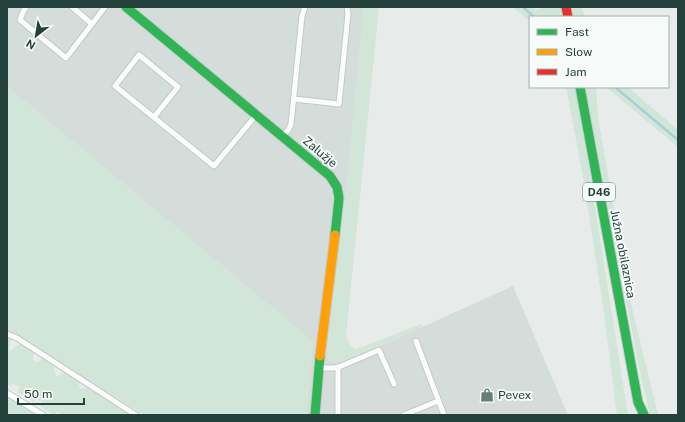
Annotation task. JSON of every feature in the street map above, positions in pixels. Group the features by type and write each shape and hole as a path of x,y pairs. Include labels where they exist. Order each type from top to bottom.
{"street":[{"name":"Zalužje","path":"126,7 330,176 337,187 339,198 318,368 315,415"},
{"name":"Južna obilaznica","path":"580,88 638,402 638,415"},
{"name":"Južna obilaznica","path":"638,402 644,415"}],"lane":[{"path":"26,7 22,12 20,20 66,58 105,7"},
{"path":"72,7 92,24"},
{"path":"282,136 289,129 291,124 302,16 305,7"},
{"path":"294,99 339,104 348,14 347,7"},
{"path":"154,117 178,87 139,55 115,86 214,166 256,115"},
{"path":"7,334 17,338 136,415"},
{"path":"416,341 444,415"},
{"path":"318,368 338,367 379,350 394,384"},
{"path":"338,367 338,413"},
{"path":"7,393 43,415"},
{"path":"404,415 438,401"}],"shaded area":[{"path":"7,7 364,7 347,182 336,268 338,363 398,338 513,286 568,415 306,415 313,342 7,87"}],"green space":[{"path":"364,7 379,7 346,336 351,346 357,349 421,324 423,327 338,363 329,361 326,356 347,182"},
{"path":"513,7 532,7 535,9 541,9 543,7 562,7 564,16 529,16 529,21"},
{"path":"572,7 582,7 585,16 573,16"},
{"path":"7,87 313,342 306,415 144,415 16,334 7,330"},
{"path":"566,88 576,88 628,415 617,415 603,306 583,177"},
{"path":"585,88 596,88 598,118 629,295 658,415 650,415 639,367"},
{"path":"607,88 629,88 678,130 678,147"},
{"path":"7,335 11,338 10,351 21,343 34,352 33,359 35,363 44,359 53,364 56,376 67,372 80,380 79,387 81,389 91,387 134,415 62,415 58,412 53,415 40,406 42,401 37,399 33,401 18,392 20,386 13,384 10,386 7,384"},
{"path":"7,395 36,414 36,415 7,415"}],"waterway":[{"path":"523,7 533,16"},
{"path":"616,88 678,140"}],"traffic: fast":[{"path":"126,7 330,176 337,187 339,198 335,235"},
{"path":"580,88 638,402 644,415"},
{"path":"315,415 320,356"}],"traffic: slow":[{"path":"320,356 335,235"}],"traffic: jam":[{"path":"566,7 568,16"}],"place":[{"name":"Pevex","path":"487,395"}]}
